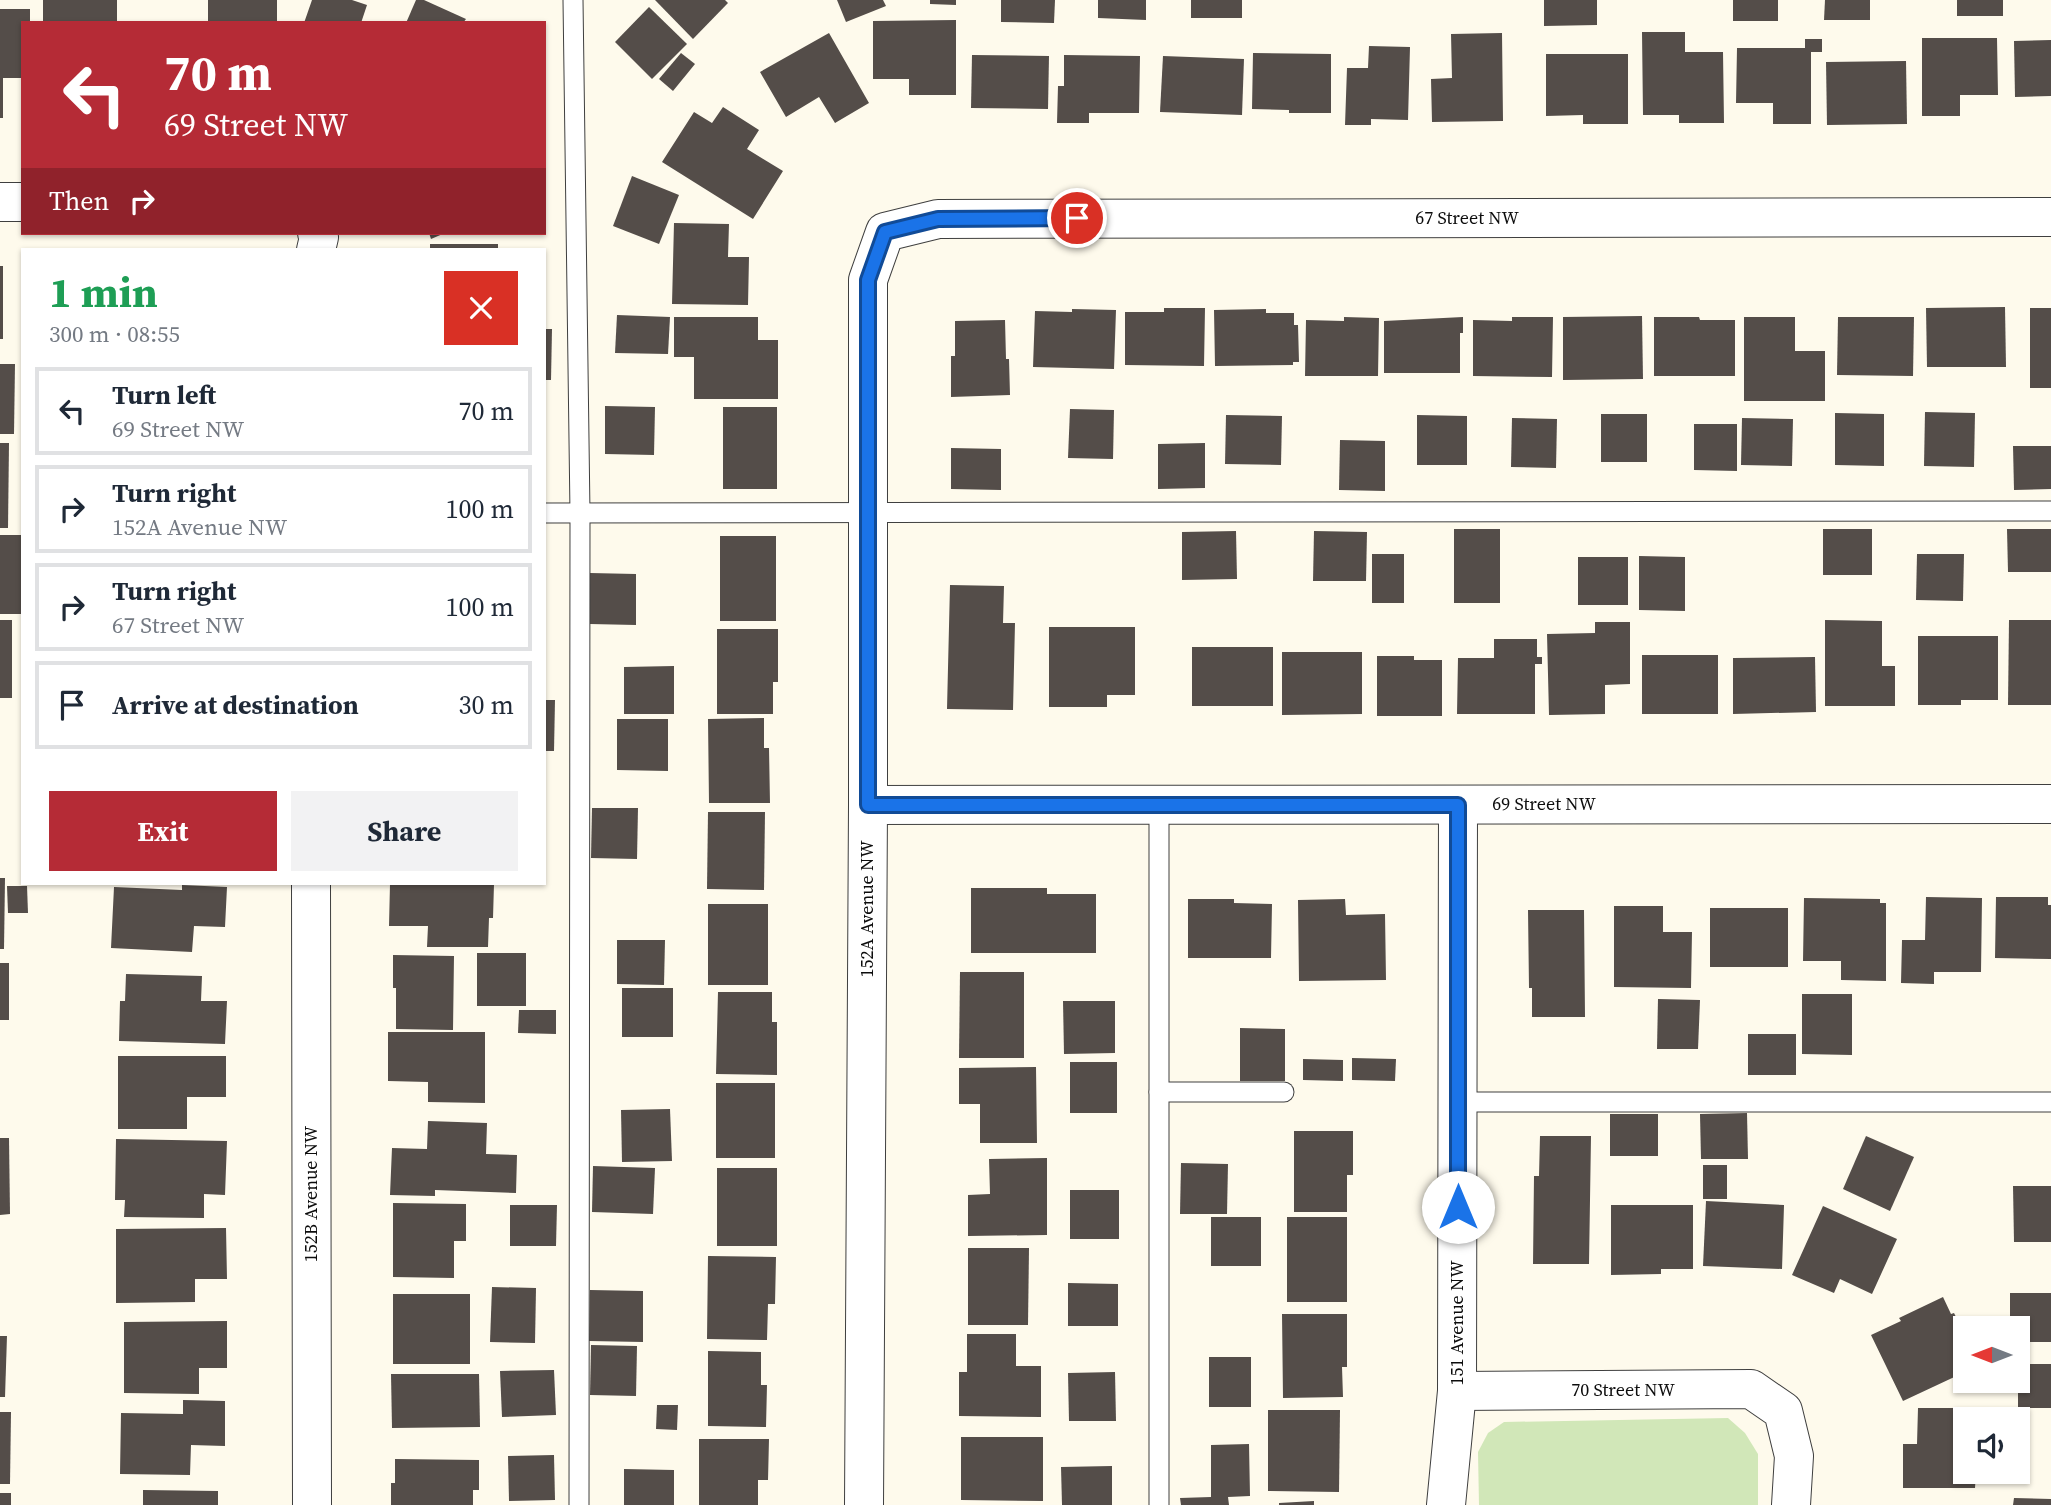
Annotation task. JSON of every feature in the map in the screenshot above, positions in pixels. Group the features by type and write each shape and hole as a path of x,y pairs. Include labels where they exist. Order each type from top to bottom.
{"street":[{"path":"0,202 21,202"},
{"name":"67 Street NW","path":"885,232 938,219 2051,217"},
{"name":"152A Avenue NW","path":"864,1505 868,280 885,232"},
{"name":"69 Street NW","path":"868,805 2051,804"},
{"name":"151 Avenue NW","path":"1446,1505 1457,1391 1458,805"},
{"name":"152B Avenue NW","path":"311,885 312,1505"},
{"name":"70 Street NW","path":"1457,1391 1751,1389 1783,1411 1794,1456 1791,1505"}],"lane":[{"path":"573,0 580,513 579,1505"},
{"path":"546,513 2051,511"},
{"path":"1159,805 1159,1505"},
{"path":"1159,1092 1284,1092"},
{"path":"1458,1102 2051,1102"}],"green space":[{"path":"1728,1418 1745,1433 1758,1454 1758,1505 1479,1505 1478,1452 1488,1433 1504,1422"}],"building":[{"path":"43,0 117,0 117,21 43,21"},
{"path":"208,0 277,0 277,21 208,21"},
{"path":"312,0 352,0 367,5 362,21 305,21"},
{"path":"416,0 424,0 466,19 464,21 407,21"},
{"path":"655,0 725,0 728,3 693,39"},
{"path":"837,0 883,0 886,6 846,22"},
{"path":"930,0 956,0 956,5 930,4"},
{"path":"1001,0 1055,0 1054,23 1001,22"},
{"path":"1098,0 1146,0 1146,20 1098,18"},
{"path":"1191,0 1242,0 1242,18 1191,18"},
{"path":"1544,0 1597,0 1597,25 1544,26"},
{"path":"1733,0 1778,0 1778,21 1733,21"},
{"path":"1825,0 1870,0 1870,20 1824,20"},
{"path":"1957,0 2003,0 2003,16 1957,16"},
{"path":"649,7 687,44 652,79 615,42"},
{"path":"0,9 30,9 30,21 21,21 21,78 3,78 3,118 0,118"},
{"path":"956,20 956,95 909,95 909,79 873,79 873,21"},
{"path":"1642,32 1685,32 1685,52 1723,52 1724,123 1679,123 1679,115 1643,115"},
{"path":"829,33 869,103 835,123 819,97 786,117 760,72"},
{"path":"1502,33 1503,121 1432,122 1431,79 1452,78 1451,34"},
{"path":"1922,38 1997,38 1998,95 1960,95 1960,116 1922,116"},
{"path":"1805,39 1822,39 1822,52 1811,52 1811,124 1773,124 1773,103 1736,103 1737,48 1805,48"},
{"path":"2051,40 2051,96 2015,97 2014,41"},
{"path":"1369,46 1410,47 1408,120 1371,119 1371,125 1345,125 1347,68 1368,68"},
{"path":"681,53 695,64 673,91 659,79"},
{"path":"1253,53 1331,54 1331,113 1289,113 1289,110 1252,109"},
{"path":"1546,54 1628,54 1628,124 1583,124 1583,115 1546,116"},
{"path":"972,55 1049,56 1048,109 971,108"},
{"path":"1064,55 1140,56 1139,113 1089,113 1089,123 1057,123 1058,86 1064,86"},
{"path":"1163,56 1244,59 1242,115 1160,112"},
{"path":"1906,61 1907,124 1827,125 1826,62"},
{"path":"723,107 759,130 747,149 783,171 753,219 662,162 694,112 712,123"},
{"path":"632,176 679,195 659,244 613,226"},
{"path":"674,223 729,224 728,257 749,257 748,305 672,304"},
{"path":"430,244 498,244 498,248 430,248"},
{"path":"0,266 3,266 3,339 0,339"},
{"path":"2005,307 2006,367 1927,367 1926,308"},
{"path":"1164,308 1205,308 1204,366 1125,365 1125,312 1164,312"},
{"path":"2030,308 2051,308 2051,388 2030,388"},
{"path":"1072,309 1116,310 1114,369 1033,367 1035,311 1072,312"},
{"path":"1266,309 1266,313 1294,313 1294,325 1298,325 1299,362 1293,362 1293,365 1215,366 1214,310"},
{"path":"617,315 670,317 668,354 615,353"},
{"path":"1642,316 1643,379 1563,380 1563,317"},
{"path":"674,317 758,317 758,340 778,340 778,399 694,399 694,357 674,357"},
{"path":"1344,317 1379,318 1378,376 1305,376 1306,320 1344,321"},
{"path":"1463,317 1463,333 1460,333 1460,373 1384,373 1384,321"},
{"path":"1512,317 1553,317 1552,377 1473,376 1473,320 1512,321"},
{"path":"1654,317 1735,320 1735,376 1654,376"},
{"path":"1744,317 1795,317 1795,351 1825,351 1825,401 1744,401"},
{"path":"1838,317 1914,317 1913,376 1837,375"},
{"path":"1005,320 1010,395 951,397 951,356 955,356 955,321"},
{"path":"546,329 552,329 551,380 546,380"},
{"path":"0,364 15,364 14,434 0,434"},
{"path":"605,406 655,407 654,455 605,454"},
{"path":"723,407 777,407 777,489 723,489"},
{"path":"1070,409 1114,410 1113,459 1068,458"},
{"path":"1925,412 1975,413 1974,467 1924,466"},
{"path":"1835,413 1884,414 1884,466 1835,465"},
{"path":"1601,414 1647,414 1647,462 1601,462"},
{"path":"1226,415 1282,416 1281,465 1225,464"},
{"path":"1417,415 1467,416 1467,465 1417,465"},
{"path":"1512,418 1557,419 1556,468 1511,467"},
{"path":"1742,418 1793,419 1792,466 1741,465"},
{"path":"1694,424 1737,424 1737,471 1694,470"},
{"path":"1340,440 1385,441 1385,491 1339,490"},
{"path":"0,443 9,443 8,528 0,528"},
{"path":"1205,443 1205,488 1158,489 1158,444"},
{"path":"2013,446 2051,446 2051,489 2014,490"},
{"path":"951,448 1001,449 1001,490 951,489"},
{"path":"1454,529 1500,529 1500,603 1454,603"},
{"path":"1823,529 1872,529 1872,575 1823,575"},
{"path":"2007,529 2051,529 2051,572 2008,572"},
{"path":"1236,531 1237,579 1182,580 1182,532"},
{"path":"1314,531 1367,532 1366,581 1313,581"},
{"path":"0,535 21,535 21,614 0,614"},
{"path":"720,536 776,536 776,621 720,621"},
{"path":"1372,554 1404,554 1404,603 1372,603"},
{"path":"1917,554 1964,554 1963,601 1916,600"},
{"path":"1639,556 1685,557 1685,611 1639,610"},
{"path":"1578,557 1628,557 1628,605 1578,605"},
{"path":"590,573 636,574 636,625 590,624"},
{"path":"950,585 1004,586 1003,623 1015,623 1013,710 947,709"},
{"path":"0,620 12,620 12,698 0,698"},
{"path":"1825,620 1882,621 1882,666 1895,666 1895,706 1825,706"},
{"path":"2009,620 2051,620 2051,705 2008,705"},
{"path":"1595,622 1630,622 1630,684 1605,685 1605,714 1549,715 1547,634 1595,633"},
{"path":"1049,627 1135,627 1135,695 1107,695 1107,707 1049,707"},
{"path":"717,629 778,629 778,682 773,682 773,714 717,714"},
{"path":"1918,636 1998,636 1998,700 1961,700 1961,705 1918,705"},
{"path":"1494,639 1537,639 1537,657 1542,657 1542,664 1535,664 1535,714 1457,714 1458,658 1494,658"},
{"path":"1192,647 1273,647 1273,706 1192,706"},
{"path":"1282,652 1362,652 1362,714 1282,715"},
{"path":"1642,655 1718,655 1718,714 1642,714"},
{"path":"1377,656 1414,656 1414,660 1442,660 1442,716 1377,716"},
{"path":"1815,657 1816,712 1733,714 1733,658"},
{"path":"674,666 674,714 624,714 624,667"},
{"path":"546,700 555,700 554,751 546,751"},
{"path":"764,718 764,748 769,748 770,803 709,803 708,719"},
{"path":"617,719 668,719 668,771 617,770"},
{"path":"592,808 638,808 637,859 591,858"},
{"path":"708,812 765,812 764,890 707,889"},
{"path":"0,878 5,878 4,949 0,949"},
{"path":"182,885 227,887 225,927 194,926 192,952 111,948 114,887 182,890"},
{"path":"390,885 494,885 493,918 489,918 488,947 427,947 428,926 389,926"},
{"path":"7,886 27,886 28,913 8,913"},
{"path":"971,888 1047,888 1047,894 1096,894 1096,953 971,953"},
{"path":"1926,897 1982,898 1981,972 1934,972 1934,984 1901,983 1902,940 1925,940"},
{"path":"1996,897 2048,897 2048,905 2051,905 2051,959 1995,958"},
{"path":"1804,898 1880,899 1880,903 1886,903 1886,981 1841,980 1841,961 1803,961"},
{"path":"1188,899 1234,899 1234,903 1272,904 1271,958 1188,958"},
{"path":"1345,899 1346,915 1385,914 1386,980 1299,981 1298,900"},
{"path":"708,904 768,904 768,985 708,985"},
{"path":"1614,906 1663,906 1663,932 1692,932 1691,988 1614,987"},
{"path":"1710,908 1788,908 1788,967 1710,967"},
{"path":"1528,910 1584,910 1585,1017 1532,1017"},
{"path":"617,940 665,940 664,985 617,984"},
{"path":"477,953 526,953 526,1006 477,1006"},
{"path":"393,955 454,956 453,1030 396,1029"},
{"path":"0,963 9,963 9,1020 0,1020"},
{"path":"960,972 1024,972 1024,1058 959,1058"},
{"path":"126,974 202,976 201,1001 227,1001 225,1044 119,1041 120,1001 125,1001"},
{"path":"622,988 673,988 673,1037 622,1037"},
{"path":"718,992 772,992 772,1022 777,1022 777,1075 716,1074"},
{"path":"1802,994 1852,994 1852,1055 1802,1054"},
{"path":"1658,999 1700,1000 1698,1049 1657,1049"},
{"path":"1063,1001 1115,1001 1115,1053 1064,1054"},
{"path":"519,1010 556,1010 556,1034 518,1033"},
{"path":"1240,1028 1285,1029 1285,1081 1240,1081"},
{"path":"388,1032 485,1032 485,1103 428,1102 428,1082 388,1081"},
{"path":"1748,1034 1796,1034 1796,1075 1748,1075"},
{"path":"118,1056 226,1056 226,1097 187,1097 187,1129 118,1129"},
{"path":"1352,1058 1396,1059 1395,1081 1352,1080"},
{"path":"1303,1059 1343,1060 1343,1081 1303,1080"},
{"path":"1070,1062 1117,1062 1117,1113 1070,1113"},
{"path":"1036,1067 1037,1143 980,1143 980,1104 959,1104 959,1068"},
{"path":"716,1083 775,1083 775,1158 716,1158"},
{"path":"670,1109 672,1161 622,1162 621,1110"},
{"path":"1747,1113 1748,1159 1701,1159 1700,1114"},
{"path":"1610,1114 1658,1114 1658,1156 1610,1156"},
{"path":"428,1121 487,1123 486,1154 517,1155 516,1193 435,1190 435,1196 390,1195 392,1148 427,1149"},
{"path":"1294,1131 1353,1131 1353,1175 1347,1175 1347,1212 1294,1212"},
{"path":"1540,1136 1591,1136 1589,1264 1533,1264 1534,1176 1539,1176"},
{"path":"1866,1136 1914,1157 1890,1211 1843,1189"},
{"path":"0,1138 9,1138 10,1214 0,1215"},
{"path":"116,1139 227,1141 225,1195 204,1194 204,1218 124,1217 125,1200 115,1200"},
{"path":"1047,1158 1047,1235 968,1236 968,1195 990,1194 989,1159"},
{"path":"1181,1163 1228,1164 1227,1214 1180,1214"},
{"path":"1703,1165 1727,1165 1727,1199 1703,1199"},
{"path":"593,1166 655,1168 653,1214 592,1212"},
{"path":"717,1168 777,1168 777,1246 717,1246"},
{"path":"2013,1186 2051,1186 2051,1242 2014,1242"},
{"path":"1070,1190 1119,1190 1119,1239 1070,1239"},
{"path":"1706,1201 1784,1205 1782,1269 1703,1266"},
{"path":"393,1203 466,1204 466,1241 454,1241 454,1278 393,1277"},
{"path":"510,1205 557,1205 556,1246 510,1246"},
{"path":"1611,1205 1693,1205 1693,1269 1661,1269 1661,1274 1611,1275"},
{"path":"1823,1206 1897,1239 1872,1294 1840,1279 1834,1293 1792,1275"},
{"path":"1211,1217 1261,1217 1261,1266 1211,1266"},
{"path":"1287,1217 1347,1217 1347,1302 1287,1302"},
{"path":"226,1228 227,1279 195,1279 195,1302 116,1303 116,1229"},
{"path":"968,1248 1029,1248 1028,1325 968,1325"},
{"path":"708,1256 776,1257 775,1304 768,1304 767,1340 707,1339"},
{"path":"1068,1283 1118,1284 1118,1326 1068,1326"},
{"path":"492,1287 536,1288 535,1343 490,1342"},
{"path":"590,1290 643,1291 643,1342 589,1341"},
{"path":"2010,1293 2051,1293 2051,1342 2030,1342 2030,1316 2010,1316"},
{"path":"393,1294 470,1294 470,1364 393,1364"},
{"path":"1943,1297 1951,1314 1954,1313 1956,1316 1953,1316 1953,1378 1903,1401 1871,1335 1901,1321 1899,1318"},
{"path":"1282,1314 1347,1314 1347,1367 1342,1367 1343,1397 1283,1398"},
{"path":"227,1321 227,1368 199,1368 199,1394 124,1393 124,1322"},
{"path":"967,1334 1016,1334 1016,1366 1041,1366 1041,1417 959,1416 959,1372 967,1372"},
{"path":"0,1336 7,1336 5,1397 0,1397"},
{"path":"591,1345 637,1346 636,1396 590,1395"},
{"path":"708,1351 761,1352 761,1385 767,1385 766,1427 708,1426"},
{"path":"1209,1357 1251,1357 1251,1407 1209,1407"},
{"path":"2030,1364 2051,1364 2051,1408 2018,1407 2018,1393 2030,1393"},
{"path":"554,1370 556,1415 502,1417 500,1371"},
{"path":"1115,1372 1116,1421 1069,1421 1068,1373"},
{"path":"391,1374 479,1374 480,1427 392,1428"},
{"path":"183,1400 225,1401 225,1446 191,1445 190,1475 120,1474 121,1413 183,1414"},
{"path":"657,1405 678,1405 677,1430 656,1429"},
{"path":"1918,1408 1953,1408 1953,1484 1975,1484 1975,1488 1903,1488 1903,1444 1917,1444"},
{"path":"1268,1410 1340,1410 1339,1492 1268,1491"},
{"path":"0,1412 11,1412 10,1484 0,1484"},
{"path":"961,1437 1043,1437 1043,1501 961,1500"},
{"path":"699,1439 769,1439 768,1480 758,1480 758,1505 699,1505"},
{"path":"1249,1444 1250,1496 1228,1497 1229,1505 1181,1505 1180,1498 1211,1497 1211,1445"},
{"path":"554,1455 555,1500 509,1501 508,1456"},
{"path":"395,1459 479,1460 479,1490 473,1490 473,1505 391,1505"},
{"path":"1112,1466 1112,1505 1062,1505 1061,1467"},
{"path":"624,1469 674,1470 674,1505 624,1505"},
{"path":"143,1490 218,1491 218,1505 143,1505"},
{"path":"0,1493 11,1493 11,1505 0,1505"},
{"path":"2014,1498 2051,1499 2051,1505 2013,1505"},
{"path":"1314,1501 1314,1505 1279,1505 1279,1503"}],"route":[{"path":"1077,218 938,219 885,232 868,280 868,805 1458,805 1458,1207"}]}
